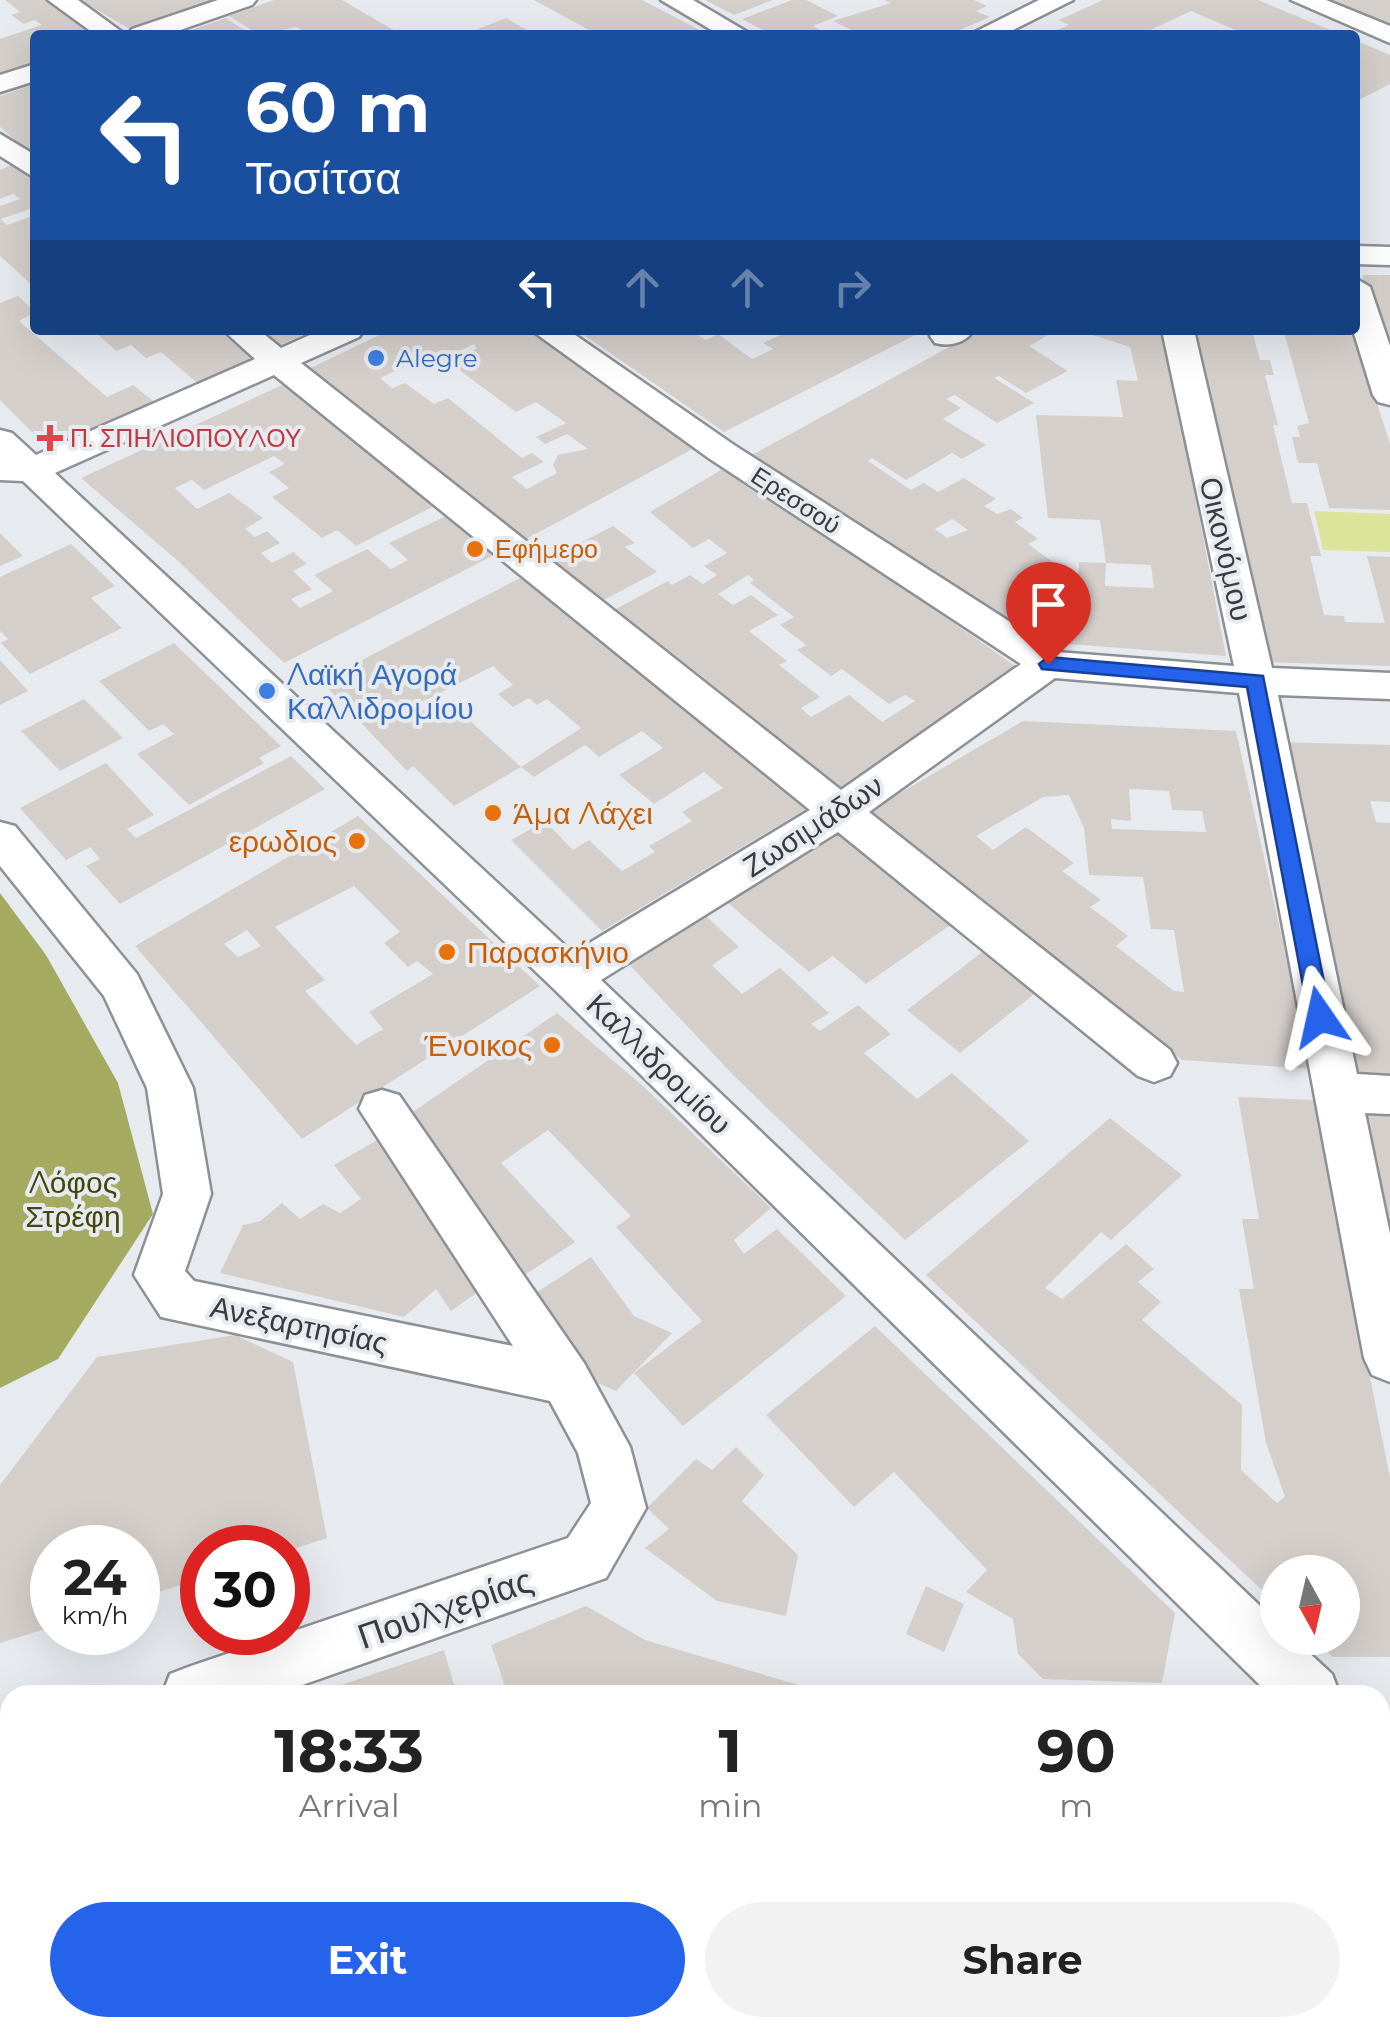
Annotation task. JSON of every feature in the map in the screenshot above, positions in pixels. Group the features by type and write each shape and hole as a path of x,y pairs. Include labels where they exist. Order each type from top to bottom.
{"street":[{"path":"61,0 106,30"},
{"path":"156,30 243,0"},
{"path":"674,0 730,30"},
{"path":"992,0 1052,28"},
{"path":"993,30 1060,0"},
{"path":"1304,0 1390,36"},
{"path":"0,84 30,74"},
{"path":"0,142 30,165"},
{"path":"1360,256 1390,256"},
{"path":"1360,302 1390,395"},
{"path":"245,335 1154,1063"},
{"path":"16,471 337,335"},
{"name":"Ερεσσού","path":"554,335 722,452 1048,664"},
{"name":"Οικονόμου","path":"1179,335 1256,681 1334,1092 1390,1358"},
{"name":"Καλλιδρομίου","path":"0,440 16,471 570,977 1302,1685"},
{"path":"1048,664 1256,681 1390,686"},
{"name":"Ζωσιμάδων","path":"570,977 839,812 1048,664"},
{"name":"Ανεξαρτησίας","path":"0,837 121,986 170,1088 187,1194 158,1275 179,1301 566,1380"},
{"path":"1334,1092 1390,1095"},
{"path":"382,1110 566,1380"},
{"name":"Πουλχερίας","path":"220,1685 586,1560 618,1508 603,1448 566,1380"}],"green space":[{"path":"1314,511 1390,514 1390,552 1323,550"},
{"name":"Λόφος Στρέφη","path":"0,893 46,955 118,1083 153,1214 58,1359 0,1388"}],"building":[{"path":"5,0 51,0 94,30 30,30 30,72 0,82 0,39 42,25 35,20 24,24 11,15 20,12"},
{"path":"80,0 236,0 154,30 131,30"},
{"path":"274,0 342,0 393,30 296,27 251,30 229,16"},
{"path":"534,0 642,0 699,30 589,30"},
{"path":"705,0 773,0 734,15"},
{"path":"792,0 806,0 838,16 813,26 821,30 763,30 742,19"},
{"path":"884,0 974,0 987,6 976,11 990,17 960,30 851,30 833,21 891,3"},
{"path":"1103,0 1258,0 1330,30 1235,30 1191,11 1151,30 1057,30 1069,25 1059,20"},
{"path":"1323,0 1390,0 1390,27"},
{"path":"226,18 244,30 192,30"},
{"path":"506,18 527,30 476,30"},
{"path":"1360,42 1390,55 1390,84 1360,99"},
{"path":"30,86 30,153 0,127 0,96"},
{"path":"14,164 30,177 30,209 1,219 7,225 30,217 30,283 0,256 0,206 20,199 13,194 0,199 0,170"},
{"path":"1362,275 1390,275 1390,355 1389,355"},
{"path":"18,296 30,307 30,315 19,321 30,335 35,335 107,397 133,385 157,404 53,453 0,400 0,303"},
{"path":"98,335 224,335 253,359 197,383 161,352 146,358 131,345 116,351"},
{"path":"264,335 303,335 277,346"},
{"path":"380,335 536,335 700,445 521,542 302,372","holes":["474,344 477,348 451,364 516,412 536,402 566,423 536,437 545,444 567,434 588,449 558,455 553,465 557,473 527,489 512,477 544,462 532,453 522,458 448,398 434,404 405,383 392,388 380,378 415,362 425,369"]},
{"path":"584,335 698,335 706,340 719,335 752,359 773,349 763,343 780,335 915,335 724,432"},
{"path":"971,335 1048,335 1029,346 1068,371 1026,393 999,376 994,378 1034,403 997,423 955,395 946,399 961,408 943,419 986,445 962,459 952,453 906,480 872,458 868,461 911,490 924,483 938,492 964,478 996,499 984,506 997,514 1011,509 1023,518 1015,522 1038,539 1028,544 1069,574 1065,590 1078,590 1079,562 1106,563 1100,520 1048,518 1036,415 1123,417 1116,380 1138,381 1130,347 1093,335 1164,335 1226,656 1028,641 752,455","holes":["952,519 968,530 947,538 935,529","1106,563 1151,565 1154,588 1105,586"]},
{"path":"1192,335 1253,335 1260,360 1270,360 1274,375 1265,375 1278,425 1273,425 1292,503 1307,503 1321,556 1310,556 1324,615 1344,616 1345,622 1385,623 1367,556 1390,557 1390,666 1263,662"},
{"path":"1285,335 1356,335 1390,444 1390,510 1329,508 1317,463 1298,463 1292,437 1300,437 1297,426 1309,423"},
{"path":"282,385 438,504 356,546 337,530 322,538 272,497 289,488 269,472 285,464 274,456 204,490 192,480 175,488 197,509 229,493 263,518 245,529 255,537 267,531 280,543 261,553 272,563 293,552 307,564 293,571 312,589 291,599 300,608 333,591 314,575 367,549 391,569 408,560 389,543 448,515 496,554 284,663 178,561 81,478"},
{"path":"726,467 1018,668 836,795 612,611 668,581 672,585 690,575 703,584 717,575 704,566 727,553 709,539 693,548 650,512","holes":["748,575 754,580 750,583 794,617 780,625 806,645 797,650 831,676 842,669 889,704 905,695 915,701 882,722 849,695 811,717 801,708 820,697 779,665 787,661 749,631 778,615 751,595 733,605 718,594"]},
{"path":"613,526 635,543 625,547 657,572 600,602 547,560"},
{"path":"0,533 23,556 0,566"},
{"path":"71,544 115,586 91,598 122,628 30,674 1,643 8,639 0,631 0,577"},
{"path":"520,578 806,809 602,931 511,840 545,821 573,850 589,840 622,871 655,852 649,846 692,821 682,812 723,788 704,772 654,804 619,775 663,748 642,731 599,757 585,745 534,777 521,767 454,806 413,766 407,771 321,681","holes":["493,666 513,685 498,694 513,707 529,698 537,705 547,699 581,728 521,767 447,700 426,713 418,704"]},
{"path":"174,643 281,746 259,758 264,763 189,805 137,754 174,734 163,724 149,731 99,681"},
{"path":"0,660 28,691 0,705"},
{"path":"84,699 123,738 60,771 21,731"},
{"path":"1023,721 1236,731 1311,1069 1182,1060 866,813","holes":["1129,789 1169,791 1172,810 1202,811 1206,832 1112,829 1111,819 1131,821","1069,795 1084,828 1089,875 1143,877 1151,929 1174,930 1184,992 1174,991 1116,946 1128,936 1090,907 1101,900 1062,871 1074,863 1026,827 993,850 976,836 1043,797"]},
{"path":"1278,742 1390,745 1390,802 1370,801 1376,822 1390,823 1390,1091 1354,1090"},
{"path":"291,756 325,789 120,904 86,866 100,859 90,847 66,860 20,808 106,763 154,815 127,829 136,838"},
{"path":"358,816 540,986 302,1139 135,946","holes":["354,886 400,932 384,943 408,967 417,961 433,974 369,1012 383,1029 356,1045 305,991 325,980 275,927","247,930 261,946 238,957 224,944"]},
{"path":"841,829 956,921 866,984 833,956 809,972 728,903"},
{"path":"703,913 739,947 712,965 742,994 780,968 829,1013 811,1024 820,1031 858,1005 891,1034 864,1053 917,1099 952,1073 1029,1141 905,1240 735,1077 625,960"},
{"path":"990,946 1043,987 960,1053 907,1010"},
{"path":"557,1013 643,1086 771,1208 734,1240 744,1254 777,1229 846,1296 683,1426 634,1373 702,1321 616,1227 631,1216 548,1130 501,1163 575,1242 514,1282 404,1118"},
{"path":"1238,1097 1315,1100 1390,1478 1390,1657 1331,1655 1360,1655 1360,1555 1260,1555 1260,1588 926,1275 1110,1118 1182,1175 1111,1240 1101,1232 1045,1288 1062,1299 1126,1244 1154,1269 1138,1282 1161,1302 1142,1320 1242,1405 1241,1470 1277,1503 1285,1497 1266,1443 1239,1289 1254,1289 1242,1219 1259,1219"},
{"path":"1363,1111 1390,1112 1389,1230"},
{"path":"386,1135 493,1281 451,1311 436,1289 404,1317 220,1273 243,1225 260,1221 282,1203 300,1219 323,1204 340,1213 361,1199 334,1165"},
{"path":"591,1257 634,1316 672,1333 616,1391 577,1374 525,1300"},
{"path":"875,1326 1175,1613 1162,1683 1043,1679 1018,1654 1013,1619 966,1592 987,1570 894,1472 854,1507 766,1415"},
{"path":"235,1335 293,1362 327,1538 310,1544 310,1525 180,1525 180,1585 160,1592 160,1525 30,1525 30,1634 0,1643 0,1485 97,1357"},
{"path":"736,1447 764,1475 742,1501 798,1555 786,1616 717,1601 645,1548 669,1529 647,1508 696,1459 712,1470"},
{"path":"926,1586 964,1604 944,1652 906,1634"},
{"path":"586,1606 645,1640 799,1685 505,1685 491,1645"},
{"path":"444,1650 454,1685 341,1685"}],"place":[{"name":"Alegre","path":"376,358"},
{"name":"Π. ΣΠΗΛΙΟΠΟΥΛΟΥ","path":"50,438"},
{"name":"Εφήμερο","path":"475,549"},
{"name":"Λαϊκή Αγορά Καλλιδρομίου","path":"267,691"},
{"name":"Άμα Λάχει","path":"493,813"},
{"name":"ερωδιος","path":"357,841"},
{"name":"Παρασκήνιο","path":"447,952"},
{"name":"Ένοικος","path":"552,1045"}],"route":[{"path":"1048,664 1256,681 1320,1017"}]}
